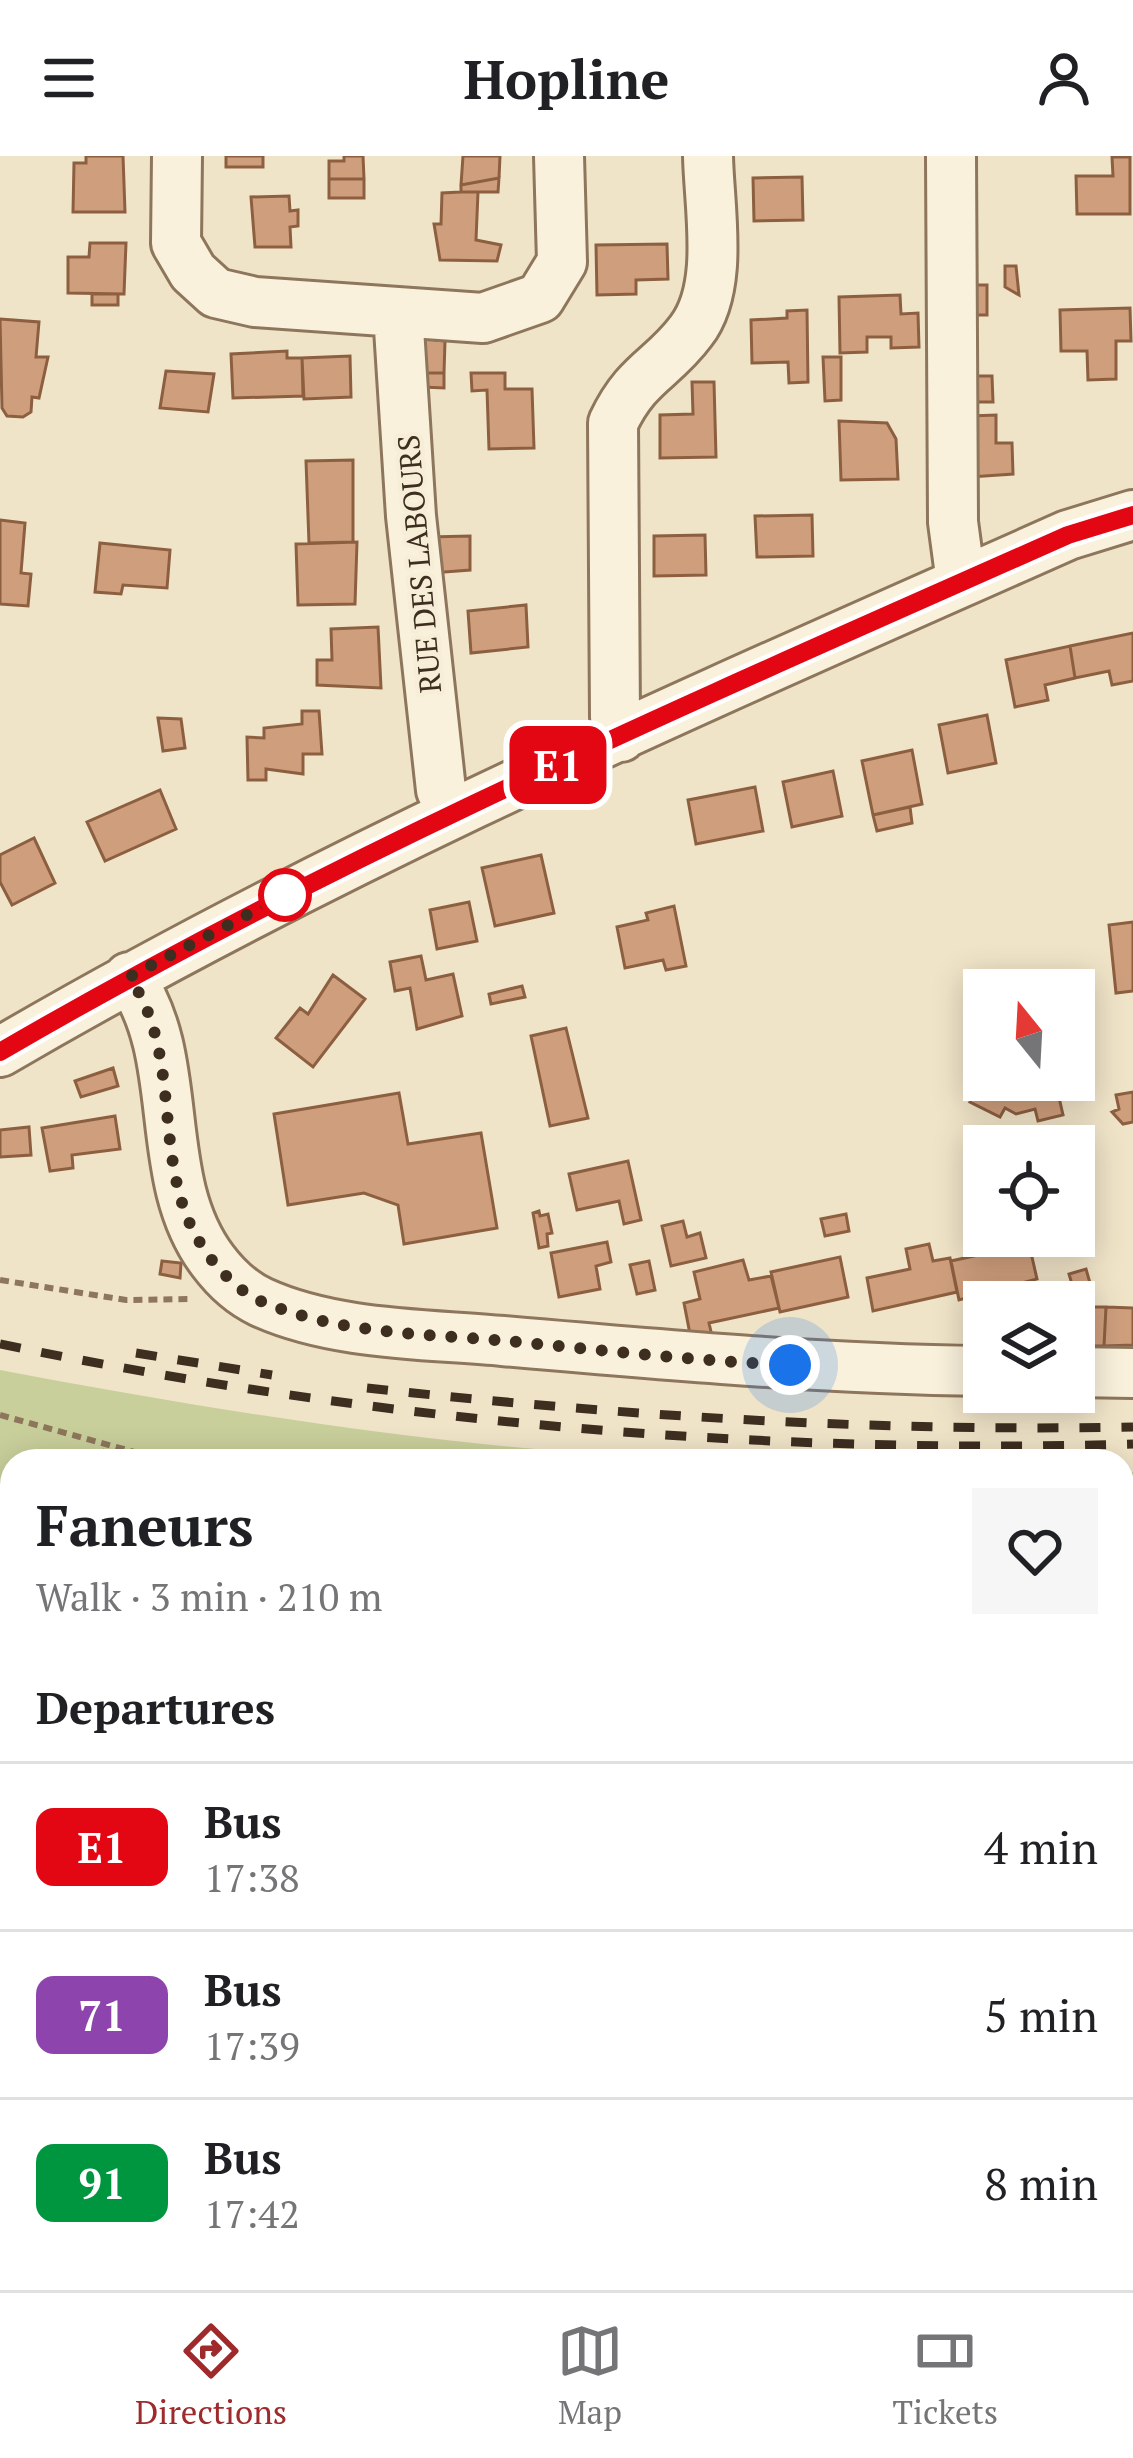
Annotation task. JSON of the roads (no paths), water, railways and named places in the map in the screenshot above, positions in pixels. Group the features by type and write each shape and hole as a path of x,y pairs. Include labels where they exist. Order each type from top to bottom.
{"street":[{"path":"176,156 176,243 193,272 217,293 255,302 483,318 540,298 562,262 559,156"},
{"path":"621,736 615,717 613,424 629,390 693,330 710,290 708,156"},
{"path":"951,156 953,522 961,583"},
{"name":"RUE DES LABOURS","path":"398,313 416,562 441,790 451,813"},
{"path":"0,1052 129,977 451,813 1068,535 1133,515"},
{"path":"129,977 142,995 160,1057 178,1185 190,1224 236,1285 291,1312 377,1330 752,1363 963,1370"},
{"path":"1095,1372 1133,1372"}],"railway":[{"path":"0,1344 281,1394 564,1427 848,1444 1133,1444"},
{"path":"136,1353 272,1375"},
{"path":"367,1388 749,1420 1133,1427"}]}
